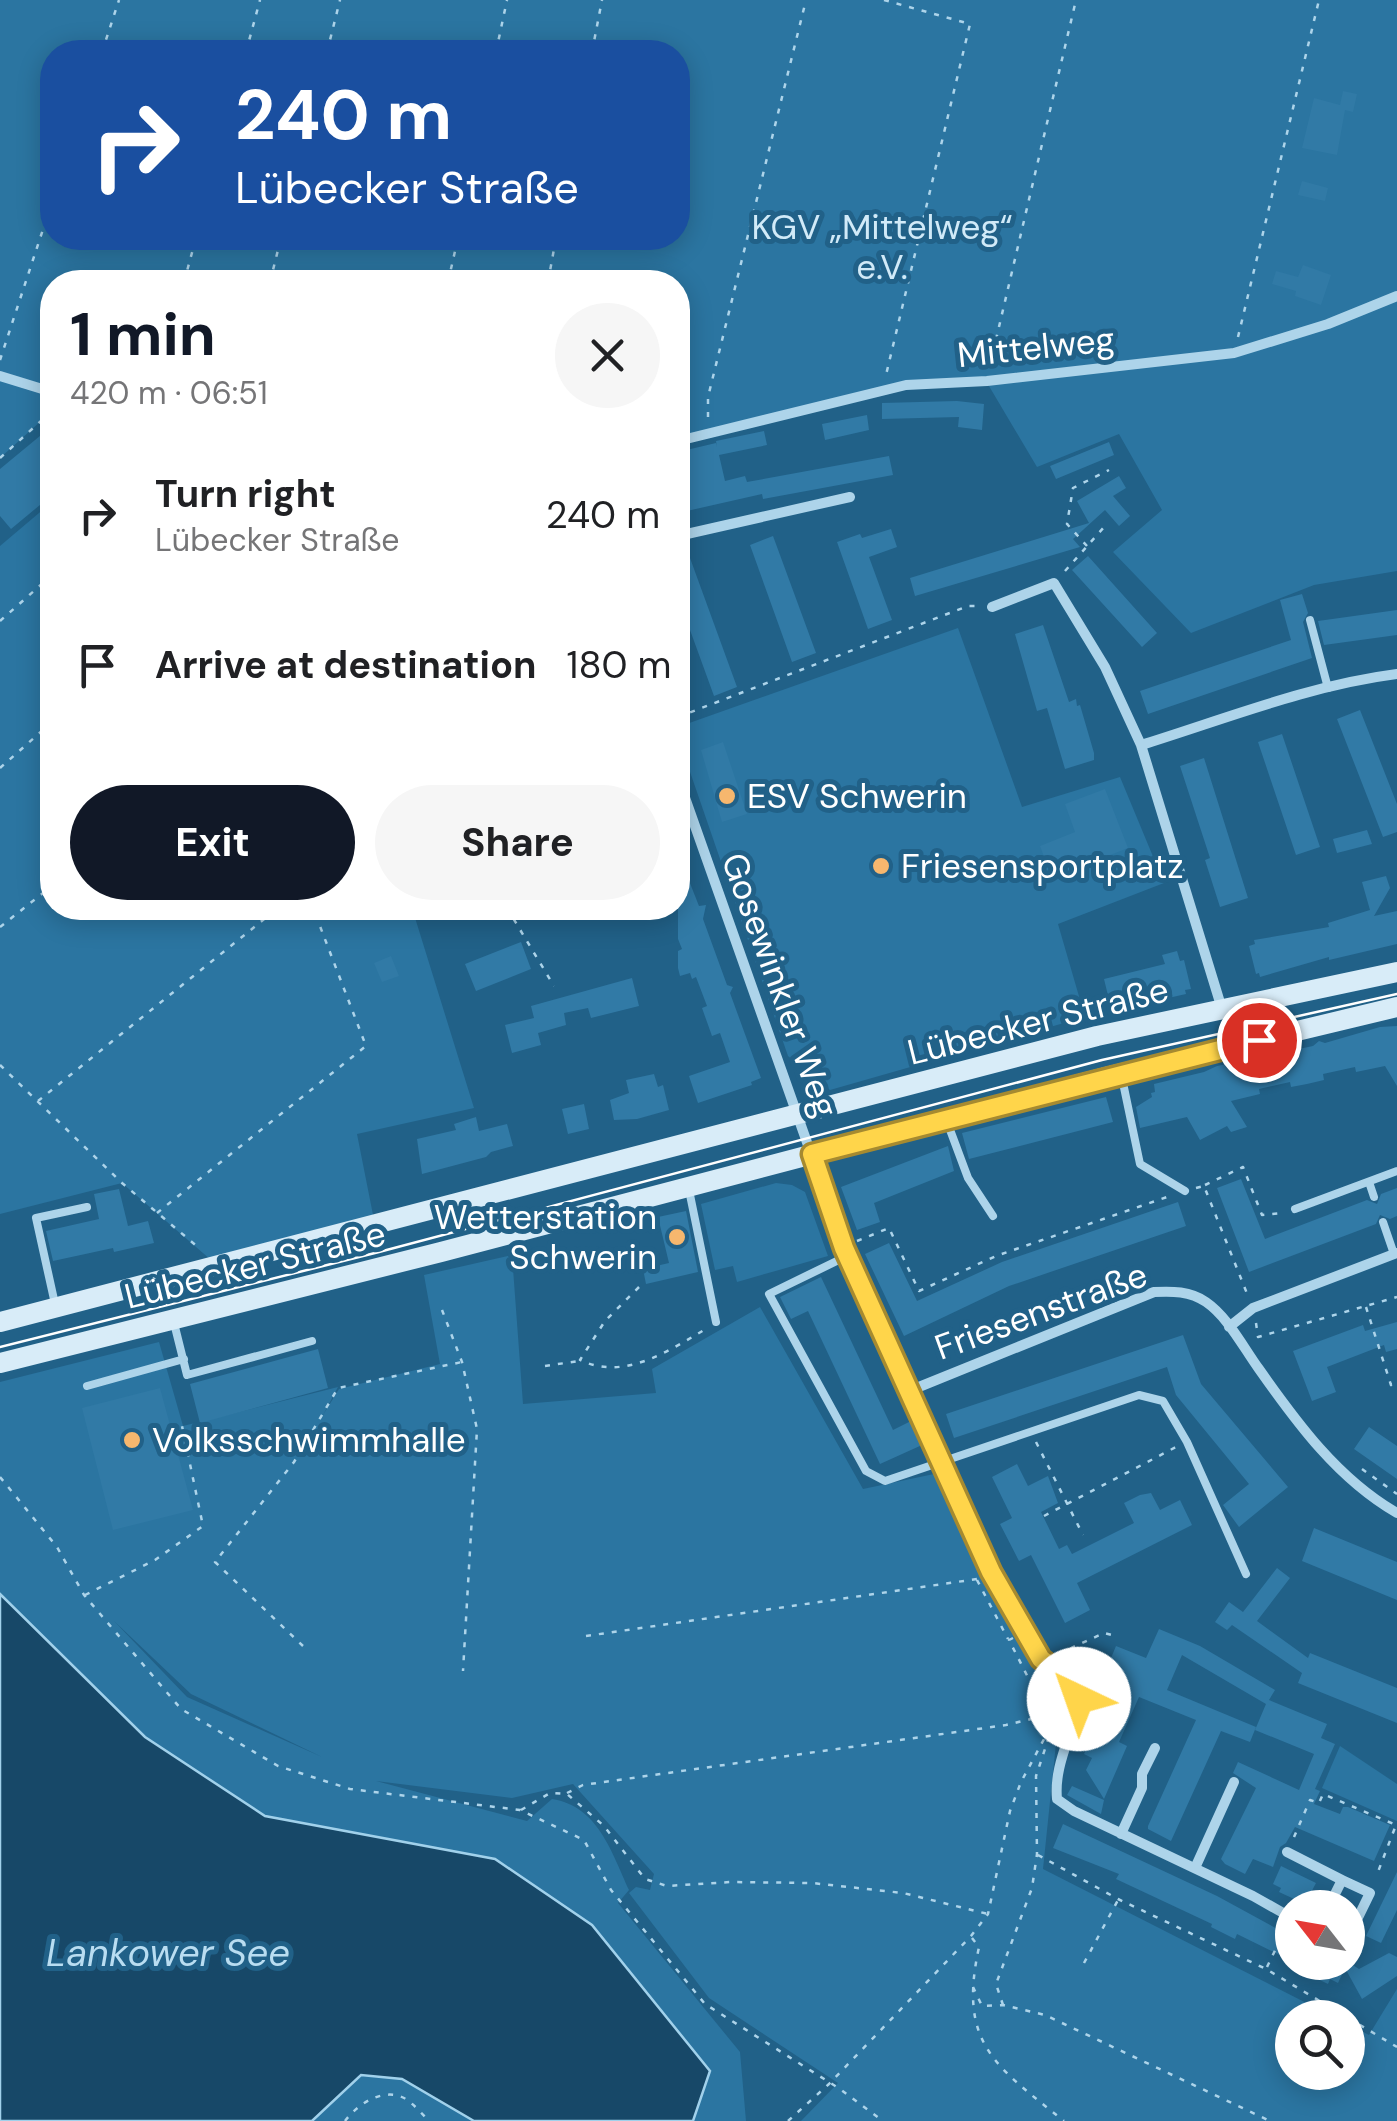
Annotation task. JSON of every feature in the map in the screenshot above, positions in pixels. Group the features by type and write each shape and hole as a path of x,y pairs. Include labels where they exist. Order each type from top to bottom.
{"street":[{"name":"Mittelweg","path":"690,438 906,385 987,382 1234,354 1328,324 1397,296"},
{"path":"0,376 40,388"},
{"path":"690,533 850,497"},
{"path":"992,607 1054,583 1105,667 1141,745 1222,1010"},
{"path":"1141,745 1328,688 1397,674"},
{"name":"Gosewinkler Weg","path":"690,812 812,1154"},
{"name":"Lübecker Straße","path":"0,1322 1097,1036 1397,972"},
{"name":"Lübecker Straße","path":"0,1363 1121,1073 1397,1007"},
{"name":"Friesenstraße","path":"812,1154 848,1256 991,1572 1041,1659 1078,1686 1079,1699 1059,1758 1056,1799 1120,1834"},
{"path":"1229,1326 1253,1308 1396,1253"},
{"name":"Friesenstraße","path":"909,1391 1154,1292 1181,1291 1206,1302 1229,1326 1312,1439 1361,1488 1397,1513"},
{"path":"1156,1748 1120,1834 1275,1909"},
{"path":"1195,1868 1234,1782"},
{"path":"1287,1852 1370,1893 1365,1903"},
{"path":"1337,1890 1342,1880"}],"lane":[{"path":"1310,620 1328,688"},
{"path":"1121,1073 1140,1164 1185,1191"},
{"path":"946,1119 968,1178 993,1216"},
{"path":"1294,1209 1397,1171"},
{"path":"1369,1182 1374,1197"},
{"path":"688,1185 716,1322"},
{"path":"56,1308 36,1218 87,1206"},
{"path":"1383,1222 1396,1253"},
{"path":"848,1256 768,1294 866,1471 885,1481 1139,1396 1163,1401 1187,1442 1246,1574"},
{"path":"173,1318 187,1374 312,1341"},
{"path":"87,1386 184,1359"}],"path":[{"path":"106,40 119,0"},
{"path":"249,40 260,0"},
{"path":"330,40 340,0"},
{"path":"499,40 507,0"},
{"path":"594,40 602,0"},
{"path":"708,434 708,397 806,0"},
{"path":"882,391 970,24 884,0"},
{"path":"987,382 1076,0"},
{"path":"1234,354 1319,0"},
{"path":"0,362 40,239"},
{"path":"0,458 40,422"},
{"path":"1087,546 1067,524 1073,488 1109,470"},
{"path":"1054,583 1105,526"},
{"path":"0,621 40,586"},
{"path":"690,713 968,606 992,607"},
{"path":"0,768 40,733"},
{"path":"0,927 40,895"},
{"path":"38,1101 263,920"},
{"path":"158,1213 366,1046 318,920"},
{"path":"513,920 554,986"},
{"path":"0,1064 122,1183 218,1266"},
{"path":"852,1244 889,1228 919,1291 996,1256 1204,1186 1243,1167 1262,1216 1294,1209"},
{"path":"1204,1186 1250,1301 1240,1303"},
{"path":"580,1360 605,1322 639,1287"},
{"path":"1258,1336 1397,1297"},
{"path":"1366,1306 1391,1385 1397,1384"},
{"path":"1253,1308 1259,1351"},
{"path":"442,1310 462,1362 477,1429 463,1671"},
{"path":"545,1366 580,1360 596,1368 651,1362 716,1322"},
{"path":"303,1646 215,1562 294,1462 338,1388 462,1362"},
{"path":"84,1596 155,1560 203,1526 182,1426"},
{"path":"1031,1432 1084,1535"},
{"path":"1044,1516 1187,1442"},
{"path":"1351,1460 1397,1494"},
{"path":"0,1477 56,1548 84,1596 181,1709 278,1766 350,1789 520,1810 584,1840 611,1890 705,2004 883,2121"},
{"path":"586,1636 977,1579"},
{"path":"1024,1633 1009,1640 1038,1697 1058,1712"},
{"path":"1003,2005 996,1984 1032,1888 1037,1854 1036,1776 1058,1712 1069,1649 1104,1634 1116,1636"},
{"path":"520,1810 550,1793 567,1794 583,1785 1006,1725 1058,1712"},
{"path":"788,2121 829,2084 988,1914 1010,1811 1058,1712"},
{"path":"567,1794 604,1826 645,1879 667,1886 812,1883 903,1893 988,1914"},
{"path":"1287,1852 1310,1800 1319,1804 1322,1794 1396,1825 1370,1893"},
{"path":"1037,1854 1118,1899 1266,1969 1397,2046"},
{"path":"1084,1963 1118,1899"},
{"path":"971,1936 980,1946 971,2003 991,2057 1013,2081 1064,2121"},
{"path":"1266,1969 1275,1951"},
{"path":"973,1987 982,2006 1003,2005 1046,2015 1270,2121"},
{"path":"345,2121 357,2105 389,2094 405,2098 429,2121"}],"green space":[{"name":"KGV „Mittelweg“ e.V.","path":"0,0 1397,0 1397,571 1314,585 1191,633 1113,552 1162,510 1119,434 1037,467 986,381 906,385 690,438 690,270 40,270 40,422 0,458"},
{"path":"40,512 40,920 416,920 474,1108 357,1134 375,1225 218,1266 122,1183 0,1214 0,546"},
{"name":"Friesensportplatz","path":"958,628 1022,807 1120,777 1164,883 1058,924 1085,1017 830,1090 788,1056 690,772 690,723"},
{"path":"776,1183 805,1192 828,1256 737,1282 733,1266 715,1270 701,1204"},
{"path":"512,1255 523,1404 656,1393 652,1369 760,1307 863,1489 934,1474 1024,1633 1063,1676 1043,1869 1301,2000 1275,2000 1275,2090 1365,2090 1365,2033 1369,2035 1397,1989 1397,2121 801,2121 838,2083 709,1998 629,1893 636,1887 650,1890 654,1874 573,1784 512,1798 376,1781 527,1821 552,1799 568,1803 592,1821 629,1890 618,1903 740,2052 746,2121 693,2121 710,2070 495,1859 265,1816 145,1737 0,1594 0,1382 159,1342 183,1426 338,1387 323,1415 339,1389 440,1364 424,1275","holes":["114,1621 191,1694 322,1757 187,1697"]},
{"path":"1340,1746 1397,1784 1397,1821 1322,1788"},
{"path":"360,2075 402,2079 474,2121 312,2121"}],"water":[{"name":"Lankower See","path":"0,1594 145,1737 265,1816 495,1859 592,1925 710,2071 693,2121 474,2121 402,2079 361,2075 312,2121 0,2121"}],"building":[{"path":"1343,91 1357,94 1353,112 1345,110 1337,155 1302,148 1314,98 1340,105"},
{"path":"1302,181 1328,188 1325,201 1298,195"},
{"path":"1303,265 1331,275 1321,305 1295,296 1296,291 1272,284 1276,271 1298,277"},
{"path":"882,403 984,404 982,430 958,427 959,417 882,419"},
{"path":"867,415 869,430 825,440 822,424"},
{"path":"764,431 767,445 719,455 725,481 745,476 747,482 889,456 893,475 763,499 762,494 690,510 690,449 716,443 717,447 716,441"},
{"path":"40,436 40,505 11,529 0,516 0,469"},
{"path":"1109,442 1114,455 1056,479 1050,466"},
{"path":"1119,476 1126,488 1113,496 1130,516 1119,526 1105,510 1073,539 1080,547 915,596 910,578 1089,523 1077,501"},
{"path":"891,529 897,547 869,557 892,620 868,629 837,542"},
{"path":"773,536 816,653 792,662 750,545"},
{"path":"1088,556 1157,633 1142,647 1072,570"},
{"path":"690,558 737,687 714,696 690,630"},
{"path":"1302,594 1308,613 1303,622 1312,658 1148,714 1140,691 1291,640 1280,600"},
{"path":"1397,610 1397,635 1324,645 1318,621"},
{"path":"1043,625 1069,702 1076,699 1077,706 1080,705 1094,753 1094,760 1065,769 1047,708 1037,711 1015,634"},
{"path":"1360,710 1397,804 1397,832 1383,837 1337,719"},
{"path":"1282,734 1320,847 1296,855 1258,742"},
{"name":"ESV Schwerin","path":"723,742 747,814 722,822 701,750"},
{"path":"1204,758 1248,898 1220,907 1205,860 1210,858 1180,766"},
{"path":"1105,789 1128,848 1052,878 1040,846 1075,832 1065,804"},
{"path":"1367,830 1372,844 1337,853 1333,839"},
{"path":"1386,876 1390,888 1374,916 1397,911 1397,944 1329,957 1260,977 1256,974 1249,946 1255,944 1254,940 1329,927 1328,923 1370,910 1362,882"},
{"path":"690,883 699,906 706,905 703,919 727,985 733,987 730,993 761,1078 752,1085 698,1103 689,1076 730,1062 720,1033 712,1036 702,1008 707,1006 696,977 692,979 690,973 680,976 678,951 682,949 678,920 690,920"},
{"path":"521,942 531,969 476,991 465,964"},
{"path":"1177,951 1180,961 1184,960 1191,989 1185,990 1186,994 1111,1008 1104,979 1165,964 1162,955"},
{"path":"391,956 399,976 382,982 374,963"},
{"path":"632,978 639,1006 591,1018 588,1008 564,1013 566,1025 538,1033 541,1045 512,1053 505,1025 534,1018 531,1006"},
{"path":"1397,1026 1397,1086 1385,1066 1356,1072 1355,1067 1323,1074 1324,1080 1259,1089 1260,1094 1231,1101 1247,1127 1231,1132 1227,1126 1200,1140 1187,1117 1140,1128 1136,1107 1152,1097 1154,1084 1277,1054 1279,1050"},
{"path":"654,1074 658,1087 663,1085 669,1110 637,1119 614,1120 610,1100 629,1093 626,1080"},
{"path":"1106,1097 1113,1122 969,1159 962,1133"},
{"path":"584,1104 589,1129 568,1134 562,1109"},
{"path":"476,1117 479,1131 507,1124 513,1146 422,1174 417,1139 456,1130 454,1124"},
{"path":"948,1146 954,1171 874,1203 880,1222 857,1230 841,1187"},
{"path":"1241,1179 1265,1239 1367,1200 1377,1204 1381,1194 1397,1188 1397,1216 1390,1219 1380,1215 1376,1224 1249,1272 1217,1188"},
{"path":"119,1189 128,1226 148,1221 154,1243 53,1261 46,1231 99,1219 94,1194"},
{"path":"1178,1202 1186,1226 1009,1286 904,1336 865,1254 889,1243 917,1301 1002,1262"},
{"name":"Wetterstation Schwerin","path":"686,1211 698,1272 646,1284 643,1269 669,1263 658,1217"},
{"path":"821,1277 893,1430 911,1421 922,1445 880,1464 808,1311 791,1319 780,1297"},
{"path":"1397,1322 1397,1349 1386,1352 1384,1345 1327,1367 1336,1392 1312,1401 1293,1351 1363,1325 1365,1331"},
{"path":"1183,1335 1201,1384 1288,1487 1239,1527 1223,1505 1249,1484 1176,1395 1167,1367 954,1438 946,1414"},
{"path":"318,1349 328,1388 200,1423 190,1384"},
{"name":"Volksschwimmhalle","path":"160,1388 193,1510 113,1530 82,1408"},
{"path":"1369,1427 1397,1446 1397,1479 1354,1449"},
{"path":"1017,1464 1028,1486 1048,1476 1058,1503 1041,1512 1059,1549 1067,1545 1072,1554 1134,1523 1124,1503 1140,1495 1151,1493 1160,1510 1180,1500 1192,1525 1077,1583 1090,1610 1065,1623 1031,1555 1019,1561 1000,1524 1012,1518 992,1477"},
{"path":"1314,1528 1397,1562 1397,1600 1302,1561"},
{"path":"1277,1568 1290,1578 1257,1621 1308,1658 1310,1653 1397,1688 1397,1723 1298,1683 1302,1673 1232,1625 1227,1630 1215,1622 1229,1602 1243,1612"},
{"path":"1159,1629 1200,1646 1275,1690 1269,1700 1327,1724 1321,1738 1335,1744 1315,1789 1320,1791 1314,1804 1340,1814 1343,1807 1348,1807 1390,1825 1374,1861 1295,1827 1280,1847 1273,1867 1253,1859 1245,1874 1225,1864 1221,1859 1256,1788 1233,1773 1238,1762 1299,1790 1314,1754 1255,1730 1266,1704 1182,1655 1167,1690 1256,1727 1250,1742 1221,1731 1171,1841 1148,1826 1196,1720 1139,1697 1119,1742 1127,1746 1104,1799 1086,1770 1092,1758 1084,1754 1115,1687 1101,1682 1116,1646 1146,1658"},
{"path":"1072,1786 1104,1800 1101,1814 1067,1795"},
{"path":"1063,1824 1217,1896 1275,1928 1275,1953 1237,1934 1235,1939 1211,1927 1212,1924 1116,1879 1119,1874 1053,1848"},
{"path":"1281,1866 1316,1883 1312,1890 1280,1890 1273,1884"},
{"path":"1397,1872 1397,1910 1381,1943 1366,1936"},
{"path":"1389,1953 1397,1957 1397,1976 1362,1999 1352,1980 1365,1980 1365,1966"}],"tram line":[{"path":"0,1347 379,1252 1102,1060 1397,994"}],"place":[{"name":"ESV Schwerin","path":"727,796"},
{"name":"Friesensportplatz","path":"881,866"},
{"name":"Wetterstation Schwerin","path":"677,1237"},
{"name":"Volksschwimmhalle","path":"132,1440"}],"route":[{"path":"1079,1699 1078,1686 1041,1659 991,1572 844,1248 812,1154 1259,1040"}]}
